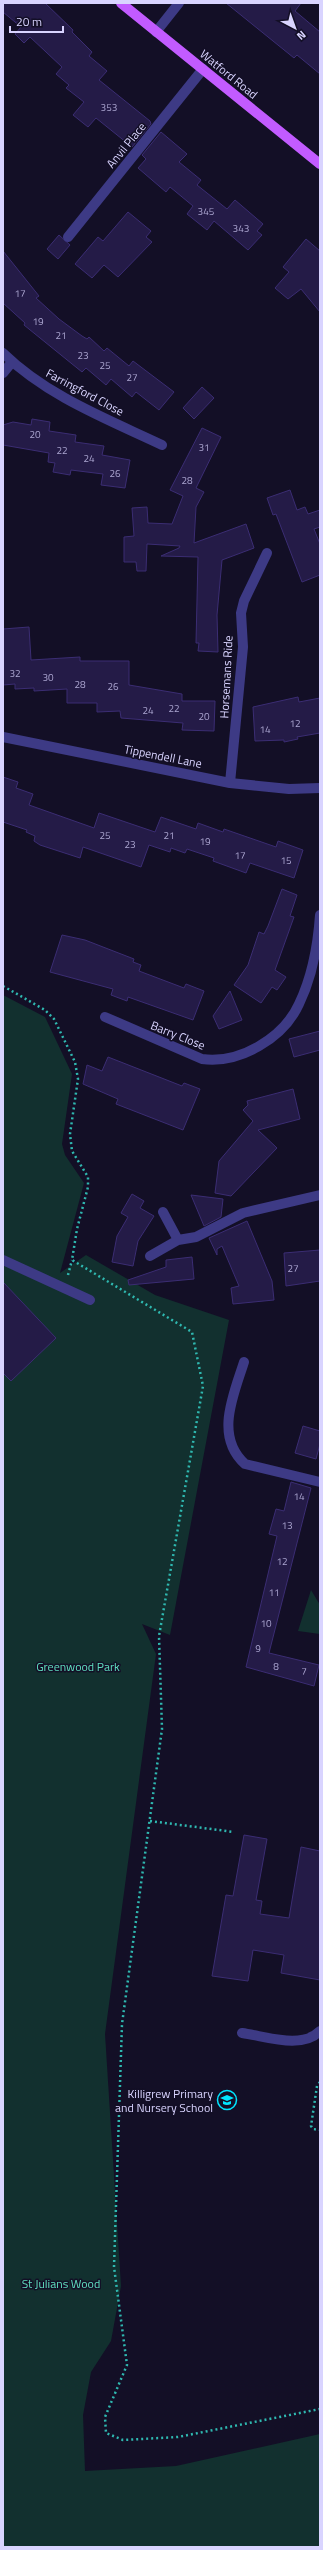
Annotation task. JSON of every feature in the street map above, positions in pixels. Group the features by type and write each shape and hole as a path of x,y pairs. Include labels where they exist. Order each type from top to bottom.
{"main road":[{"name":"Watford Road","path":"121,3 320,164"}],"street":[{"path":"156,32 179,3"},
{"name":"Anvil Place","path":"68,236 203,69"},
{"name":"Farringford Close","path":"3,353 39,383 74,403 162,445"},
{"path":"3,373 12,362"},
{"name":"Horsemans Ride","path":"230,783 243,647 241,613 244,601 267,553"},
{"name":"Tippendell Lane","path":"3,737 230,783 289,789 320,788"},
{"name":"Barry Close","path":"105,1017 202,1059 217,1061 234,1058 253,1050 270,1038 284,1024 299,1004 315,954 320,914"},
{"path":"150,1256 178,1240 196,1237 243,1212 298,1202 320,1195"},
{"path":"163,1212 178,1240"},
{"path":"3,1260 90,1300"},
{"path":"244,1362 228,1410 227,1427 239,1458 245,1464 320,1482"},
{"path":"242,2033 300,2041 314,2037 320,2031"}],"path":[{"path":"3,986 45,1010 54,1019 75,1062 78,1079 70,1134 72,1150 88,1177 88,1187 77,1229 72,1260 192,1332 203,1386 159,1636 162,1729 122,2024 114,2267 126,2365 105,2416 106,2433 123,2440 178,2437 320,2409"},
{"path":"150,1821 234,1832"},
{"path":"320,2082 317,2086 311,2126 313,2129 320,2130"}],"green space":[{"path":"3,995 45,1017 72,1074 62,1144 65,1155 84,1183 60,1273 86,1255 155,1295 229,1320 170,1635 142,1624 156,1654 105,2034 121,2286 111,2341 91,2372 83,2415 85,2471 176,2466 320,2434 320,2547 3,2547"},
{"path":"311,1590 320,1605 320,1634 298,1631"}],"building":[{"path":"3,3 45,3 73,30 72,32 92,52 89,56 107,71 99,80 150,121 151,124 132,147 96,118 88,127 73,115 84,102 66,88 69,85 56,74 62,67 30,37 24,43 15,34 21,27 3,12"},
{"path":"226,3 301,3 295,11 320,32 320,74 297,55 294,58"},
{"path":"161,132 187,154 179,162 201,180 197,185 227,209 235,200 263,224 257,231 262,235 248,250 214,221 207,230 187,214 193,206 170,187 166,192 138,168 146,159 142,155"},
{"path":"128,212 151,231 146,237 152,242 118,277 104,265 92,278 75,264 98,237 103,241"},
{"path":"59,235 70,245 58,259 47,249"},
{"path":"306,239 320,251 320,312 301,289 288,299 275,288 289,272 283,267"},
{"path":"3,251 39,296 36,298 59,319 87,339 89,337 104,351 107,348 129,366 133,361 174,392 159,410 136,392 132,397 111,379 106,385 86,368 82,372 24,325 25,323 3,303"},
{"path":"202,387 214,398 194,419 183,408"},
{"path":"32,419 50,422 49,431 76,435 75,442 104,446 102,455 130,460 125,488 101,485 103,474 71,470 70,475 53,472 55,463 48,462 49,453 3,445 3,425 13,422 31,425"},
{"path":"202,428 221,437 196,488 204,492 196,507 194,543 246,524 254,548 222,560 217,615 218,652 198,651 199,643 196,643 198,557 161,556 179,548 180,546 147,544 146,571 137,571 136,562 124,562 124,537 134,536 132,508 147,507 148,523 172,524 183,496 170,490"},
{"path":"290,490 297,510 305,507 308,514 320,510 320,527 314,529 320,544 320,575 302,582 276,514 273,515 267,498"},
{"path":"29,627 31,660 80,657 80,661 129,661 129,685 182,694 182,701 215,701 214,731 182,730 183,723 121,718 120,711 97,712 97,703 67,703 67,689 34,691 34,688 15,689 15,684 3,685 3,629"},
{"path":"298,697 299,702 320,698 320,733 297,737 298,739 284,742 284,740 255,741 253,707"},
{"path":"3,777 18,782 16,788 33,794 29,805 94,828 99,813 155,832 161,817 196,829 198,823 223,832 224,829 276,847 278,841 303,850 294,878 250,863 246,873 213,861 214,858 187,849 185,853 171,848 170,852 149,845 141,867 83,847 80,858 40,845 34,841 35,836 26,832 27,830 3,822"},
{"path":"282,889 297,895 290,916 294,917 275,970 286,977 277,990 272,987 261,1003 234,985 248,965 259,932 264,934 268,926"},
{"path":"62,935 85,940 134,959 133,962 141,965 139,971 184,988 186,984 204,991 193,1020 128,997 127,1001 111,995 113,989 50,972"},
{"path":"230,991 242,1020 219,1029 213,1016"},
{"path":"320,1031 320,1050 294,1057 289,1039"},
{"path":"108,1057 182,1086 184,1083 200,1089 183,1130 116,1104 118,1099 83,1084 87,1065 102,1071"},
{"path":"293,1089 300,1119 258,1130 277,1148 231,1196 215,1193 219,1161 253,1121 243,1110 248,1105 247,1101"},
{"path":"132,1194 144,1201 140,1208 154,1216 138,1241 133,1266 112,1262 117,1236 128,1217 121,1213"},
{"path":"191,1195 223,1199 221,1217 204,1226"},
{"path":"247,1221 272,1281 274,1300 233,1304 231,1288 239,1286 222,1246 217,1249 217,1255 209,1238"},
{"path":"320,1250 320,1281 286,1286 284,1253"},
{"path":"192,1257 194,1279 129,1285 128,1280 166,1267 166,1260"},
{"path":"3,1282 56,1338 11,1381 3,1373"},
{"path":"303,1426 320,1431 320,1444 316,1459 295,1453"},
{"path":"291,1482 311,1488 269,1653 319,1665 314,1686 246,1667 277,1536 269,1534 276,1509 284,1511"},
{"path":"244,1835 267,1839 256,1900 262,1901 260,1914 289,1918 301,1847 320,1851 320,1980 281,1973 284,1955 253,1950 248,1981 212,1976 226,1895 233,1896"}],"place":[{"name":"Killigrew Primary and Nursery School","path":"227,2100"}],"park label":[{"name":"Greenwood Park","path":"78,1666"},
{"name":"St Julians Wood","path":"61,2283"}]}
